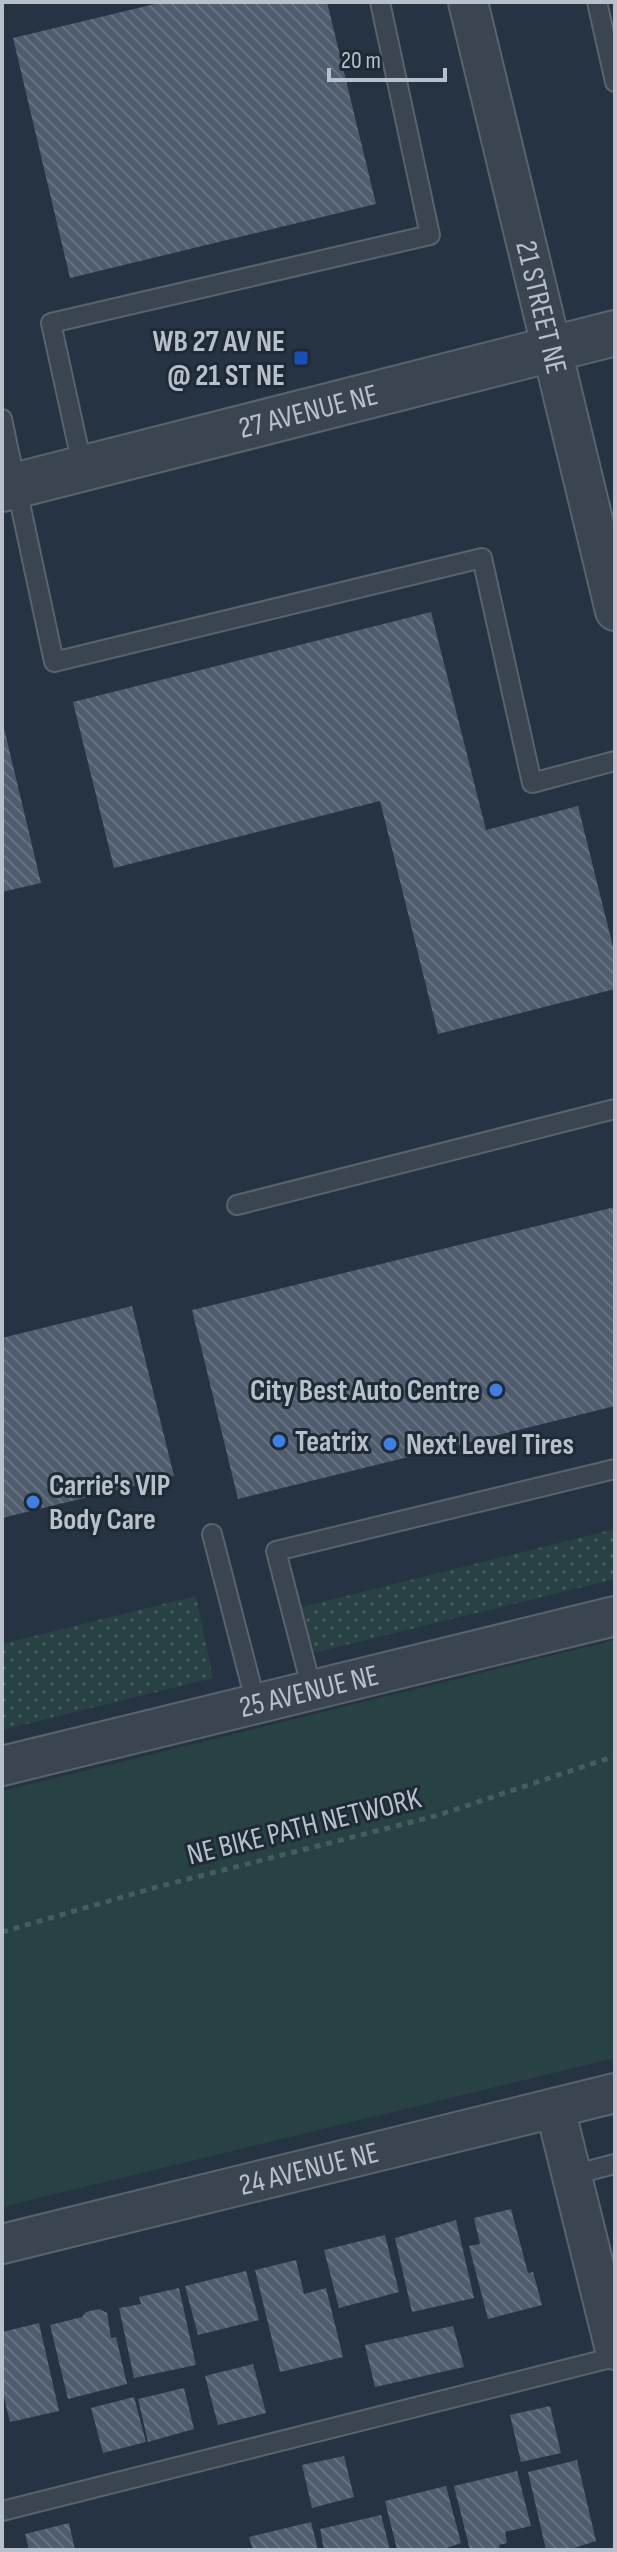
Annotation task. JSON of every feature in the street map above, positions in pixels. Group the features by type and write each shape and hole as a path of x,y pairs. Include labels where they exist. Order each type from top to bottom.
{"street":[{"name":"21 STREET NE","path":"468,2 615,611"},
{"name":"27 AVENUE NE","path":"10,487 615,333"},
{"name":"25 AVENUE NE","path":"2,1766 615,1616"},
{"name":"24 AVENUE NE","path":"2,2244 615,2093"},
{"path":"555,2108 615,2350"}],"lane":[{"path":"83,469 51,323 430,235 380,2"},
{"path":"597,2 615,82"},
{"path":"2,419 10,487 54,662 482,558 532,783 615,761"},
{"path":"237,1205 615,1109"},
{"path":"312,1690 276,1551 615,1469"},
{"path":"212,1534 256,1704"},
{"path":"572,2175 615,2164"},
{"path":"2,2511 615,2357"}],"path":[{"name":"NE BIKE PATH NETWORK","path":"2,1932 157,1887 439,1815 615,1756"}],"green space":[{"path":"615,1529 615,1579 313,1653 302,1607"},
{"path":"196,1596 213,1678 2,1730 2,1644"},
{"path":"615,1640 615,2058 2,2207 2,1791"}],"building":[{"path":"163,2 327,2 376,204 70,278 13,38"},
{"path":"431,612 486,830 578,806 615,955 615,989 438,1034 380,801 114,868 73,702"},
{"path":"2,725 41,883 2,892"},
{"path":"615,1207 615,1406 238,1499 192,1310"},
{"path":"132,1306 174,1476 2,1518 2,1338"},
{"path":"511,2209 528,2273 533,2272 542,2305 488,2319 469,2246 480,2244 474,2218"},
{"path":"456,2220 474,2298 412,2312 395,2238"},
{"path":"385,2235 399,2292 339,2308 324,2250"},
{"path":"296,2260 304,2294 326,2288 343,2357 280,2372 255,2270"},
{"path":"246,2271 259,2320 198,2335 185,2286"},
{"path":"179,2288 196,2365 134,2378 119,2308 141,2304 139,2297"},
{"path":"99,2309 107,2313 111,2338 116,2337 127,2384 68,2399 50,2325"},
{"path":"39,2323 59,2411 10,2422 2,2388 2,2332"},
{"path":"453,2326 464,2367 375,2387 365,2345"},
{"path":"253,2364 266,2413 218,2425 205,2376"},
{"path":"184,2388 194,2429 148,2442 138,2399"},
{"path":"134,2397 146,2442 103,2453 91,2408"},
{"path":"550,2406 561,2453 521,2462 510,2415"},
{"path":"344,2456 354,2497 312,2508 302,2465"},
{"path":"577,2460 596,2541 568,2550 546,2550 528,2472"},
{"path":"517,2471 531,2526 505,2532 507,2543 499,2545 500,2550 470,2550 454,2486"},
{"path":"446,2486 461,2543 441,2550 397,2550 385,2501"},
{"path":"381,2515 390,2550 324,2550 320,2529"},
{"path":"311,2522 318,2550 253,2550 249,2537"},
{"path":"69,2523 75,2550 29,2550 25,2534"}],"place":[{"name":"WB 27 AV NE @ 21 ST NE","path":"301,358"},
{"name":"City Best Auto Centre","path":"496,1390"},
{"name":"Teatrix","path":"279,1441"},
{"name":"Next Level Tires","path":"390,1444"},
{"name":"Carrie's VIP Body Care","path":"33,1502"}]}
